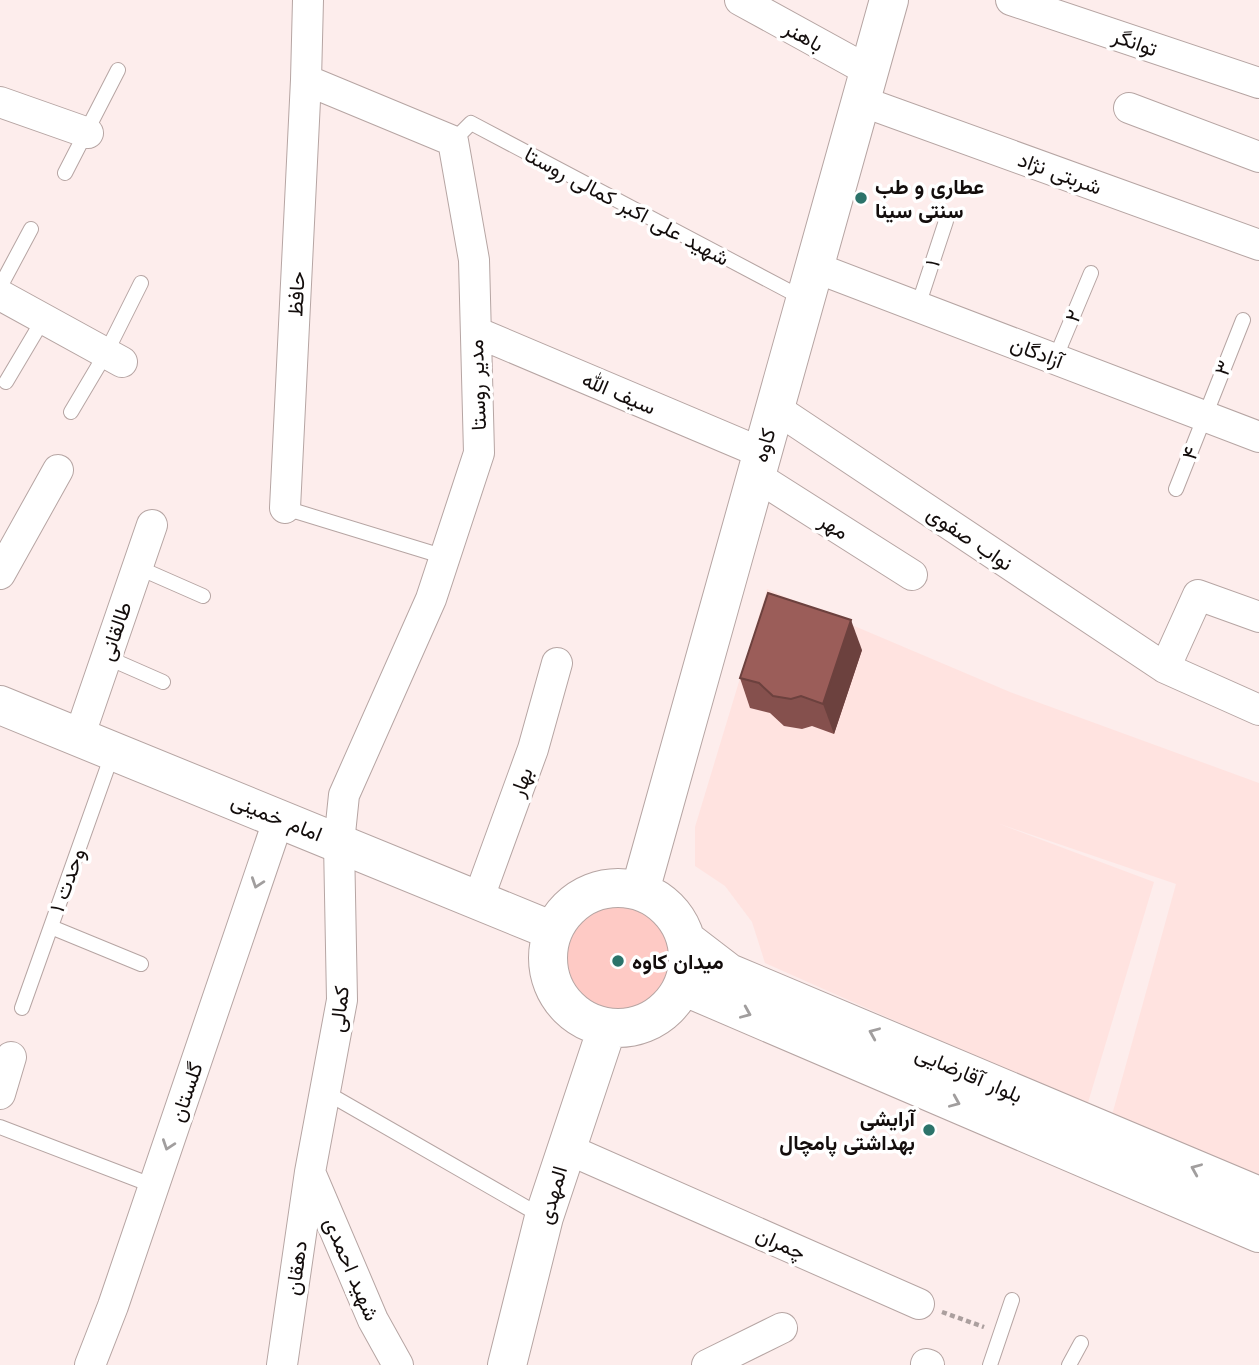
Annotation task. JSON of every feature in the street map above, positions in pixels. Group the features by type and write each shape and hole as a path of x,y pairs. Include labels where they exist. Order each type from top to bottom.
{"street":[{"path":"308,0 306,80 453,141"},
{"name":"باهنر","path":"740,0 865,86"},
{"name":"کاوه","path":"640,891 889,0"},
{"name":"توانگر","path":"1011,0 1259,83"},
{"name":"حافظ","path":"285,508 306,80"},
{"name":"شربتی نژاد","path":"865,86 1259,245"},
{"path":"0,102 88,134"},
{"path":"1129,108 1259,157"},
{"name":"مدیر روستا","path":"339,843 344,795 432,599 480,453 474,260 453,141"},
{"name":"آزادگان","path":"810,283 918,306 1259,437"},
{"path":"0,295 114,358"},
{"name":"سیف الله","path":"476,332 759,465"},
{"name":"نواب صفوی","path":"775,408 1165,668 1259,710"},
{"name":"مهر","path":"759,465 912,575"},
{"path":"0,574 58,470"},
{"name":"طالقانی","path":"96,744 106,657 152,525"},
{"path":"1165,668 1198,596 1259,617"},
{"name":"بهار","path":"478,900 533,749 557,663"},
{"name":"امام خمینی","path":"0,705 553,931"},
{"name":"گلستان","path":"90,1365 279,818"},
{"name":"کمالی","path":"310,1172 327,1093 342,1000 339,843"},
{"path":"623,887 640,891 661,902 677,919 686,940 688,963 683,986 671,1006 652,1020 630,1028 607,1028 587,1022 569,1009 556,993 549,972 548,951 553,931 561,915 589,894 623,887"},
{"name":"بلوار آقارضایی","path":"686,940 729,972 1259,1196"},
{"name":"بلوار آقارضایی","path":"683,986 1259,1233"},
{"name":"المهدی","path":"507,1365 544,1217 607,1028"},
{"path":"0,1094 11,1057"},
{"name":"چمران","path":"565,1148 919,1304"},
{"name":"دهقان","path":"282,1365 310,1172"},
{"name":"شهید احمدی","path":"310,1172 373,1320 398,1365"},
{"path":"707,1365 782,1328"}],"lane":[{"path":"65,173 88,134 118,70"},
{"name":"شهید علی اکبر کمالی روستا","path":"453,141 471,123 810,283"},
{"name":"۱","path":"918,306 946,221"},
{"path":"0,287 31,229"},
{"name":"۲","path":"1055,359 1091,273"},
{"path":"71,412 114,358 141,283"},
{"path":"6,382 44,318"},
{"name":"۳","path":"1204,416 1242,320"},
{"name":"۴","path":"1177,489 1204,416"},
{"path":"285,508 445,557"},
{"path":"137,567 203,596"},
{"path":"106,657 163,682"},
{"name":"وحدت ۱","path":"22,1008 51,927 96,744"},
{"path":"51,927 141,964"},
{"path":"327,1093 544,1217"},
{"path":"0,1127 154,1186"},
{"path":"990,1365 1012,1300"},
{"path":"1069,1365 1082,1343"}],"path":[{"path":"919,1304 1000,1333"}],"shaded area":[{"path":"767,589 1010,692 1259,783 1259,1180 1112,1115 1176,884 997,823 1154,882 1087,1106 765,963 752,922 725,886 695,866 695,827"},
{"path":"621,888 648,894 671,909 686,932 692,959 686,986 671,1009 648,1024 621,1030 594,1024 571,1009 556,986 550,959 556,932 571,909 594,894"}],"building":[{"path":"768,593 851,620 823,704 801,696 791,699 773,696 759,683 740,678"}],"place":[{"name":"عطاری و طب سنتی سینا","path":"861,198"},
{"name":"میدان کاوه","path":"618,961"},
{"name":"آرایشی بهداشتی پامچال","path":"929,1130"}]}
